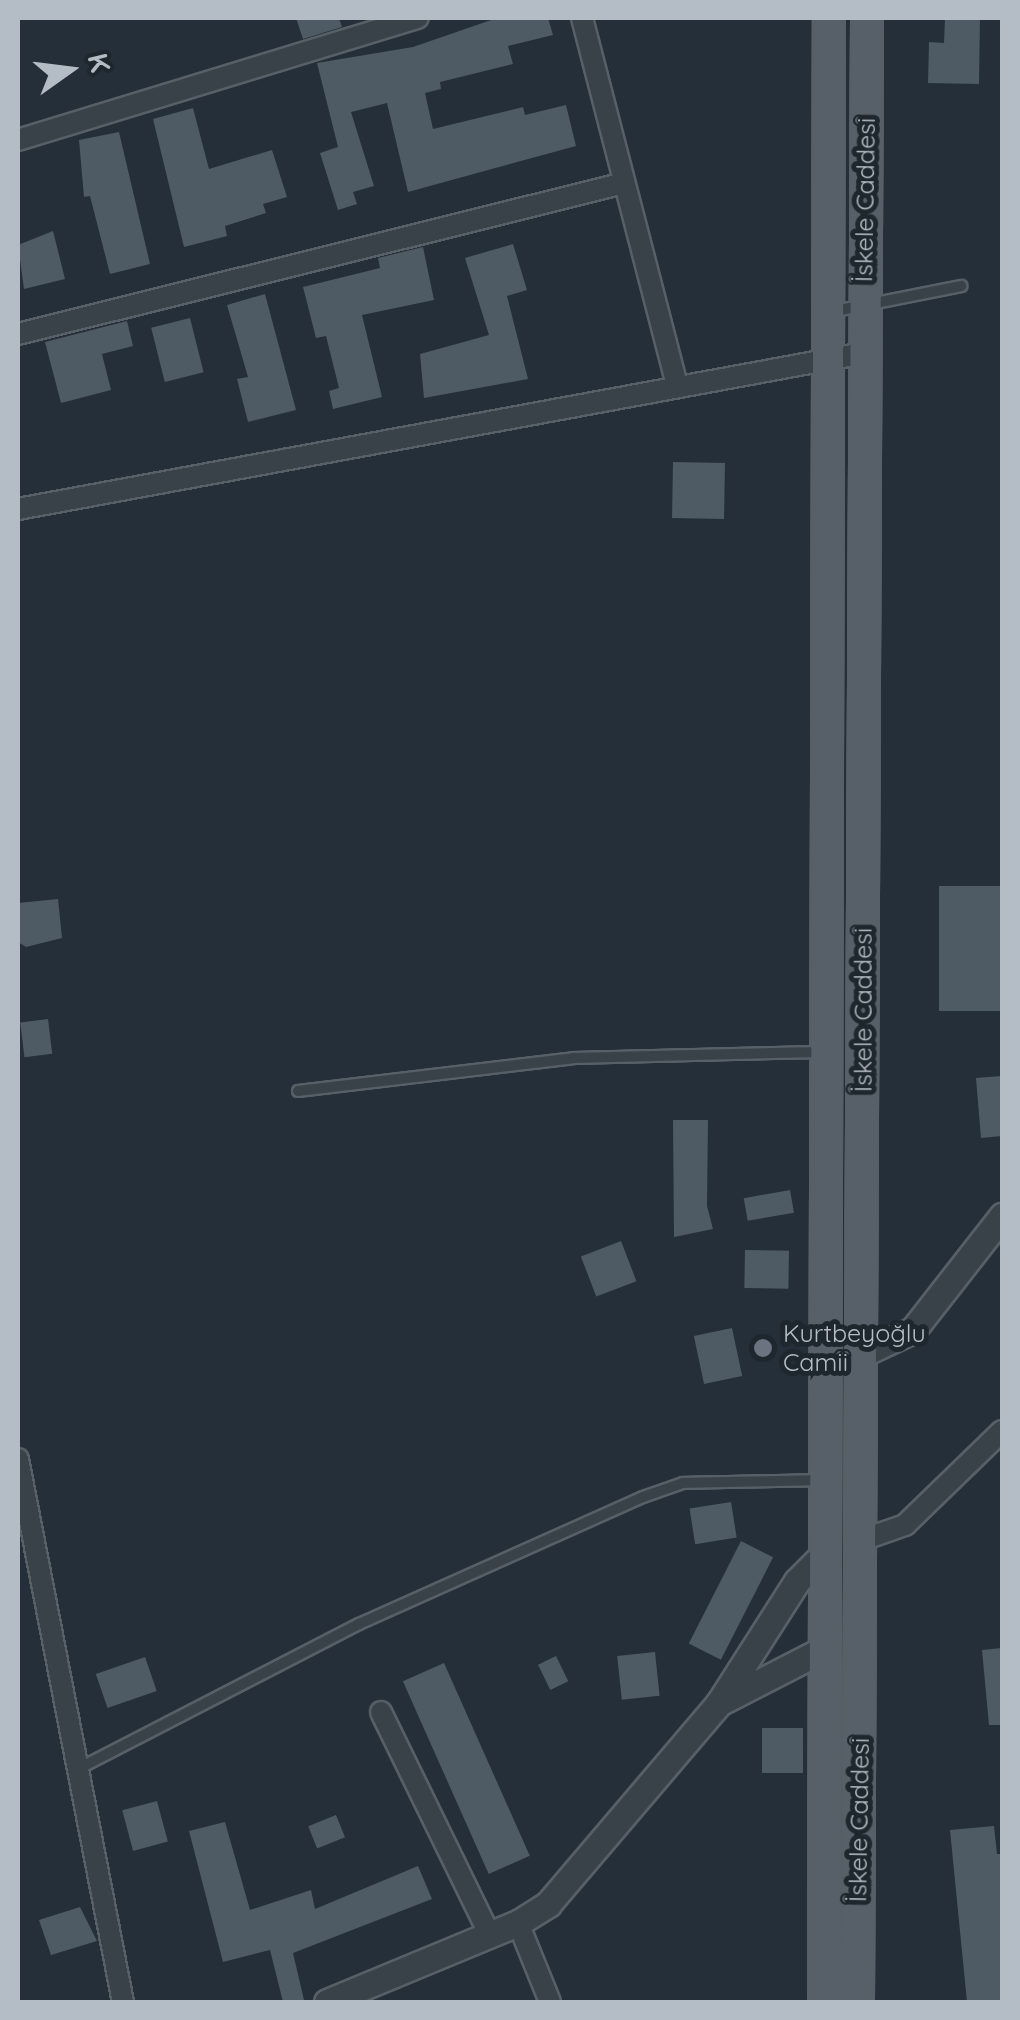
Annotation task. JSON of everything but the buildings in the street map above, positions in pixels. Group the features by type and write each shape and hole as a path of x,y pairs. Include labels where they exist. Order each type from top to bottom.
{"main road":[{"path":"824,2002 831,1052 829,18"},
{"name":"İskele Caddesi","path":"858,2002 866,18"}],"street":[{"path":"18,140 418,18"},
{"path":"582,18 620,184 676,385"},
{"path":"18,334 620,184"},
{"path":"18,508 829,354 864,353"},
{"path":"862,1354 914,1330 1002,1216"},
{"path":"862,1540 905,1525 1002,1431"},
{"path":"18,1459 75,1771 123,2002"},
{"path":"327,2002 518,1924 548,1904 720,1704 797,1581 826,1552"},
{"path":"720,1704 826,1648"},
{"path":"382,1712 490,1935"},
{"path":"518,1924 550,2002"}],"lane":[{"path":"829,312 864,302 961,286"},
{"path":"298,1091 574,1058 831,1052"},
{"path":"75,1771 359,1624 643,1496 683,1483 828,1480"}],"place":[{"name":"Kurtbeyoğlu Camii","path":"763,1348"}]}
